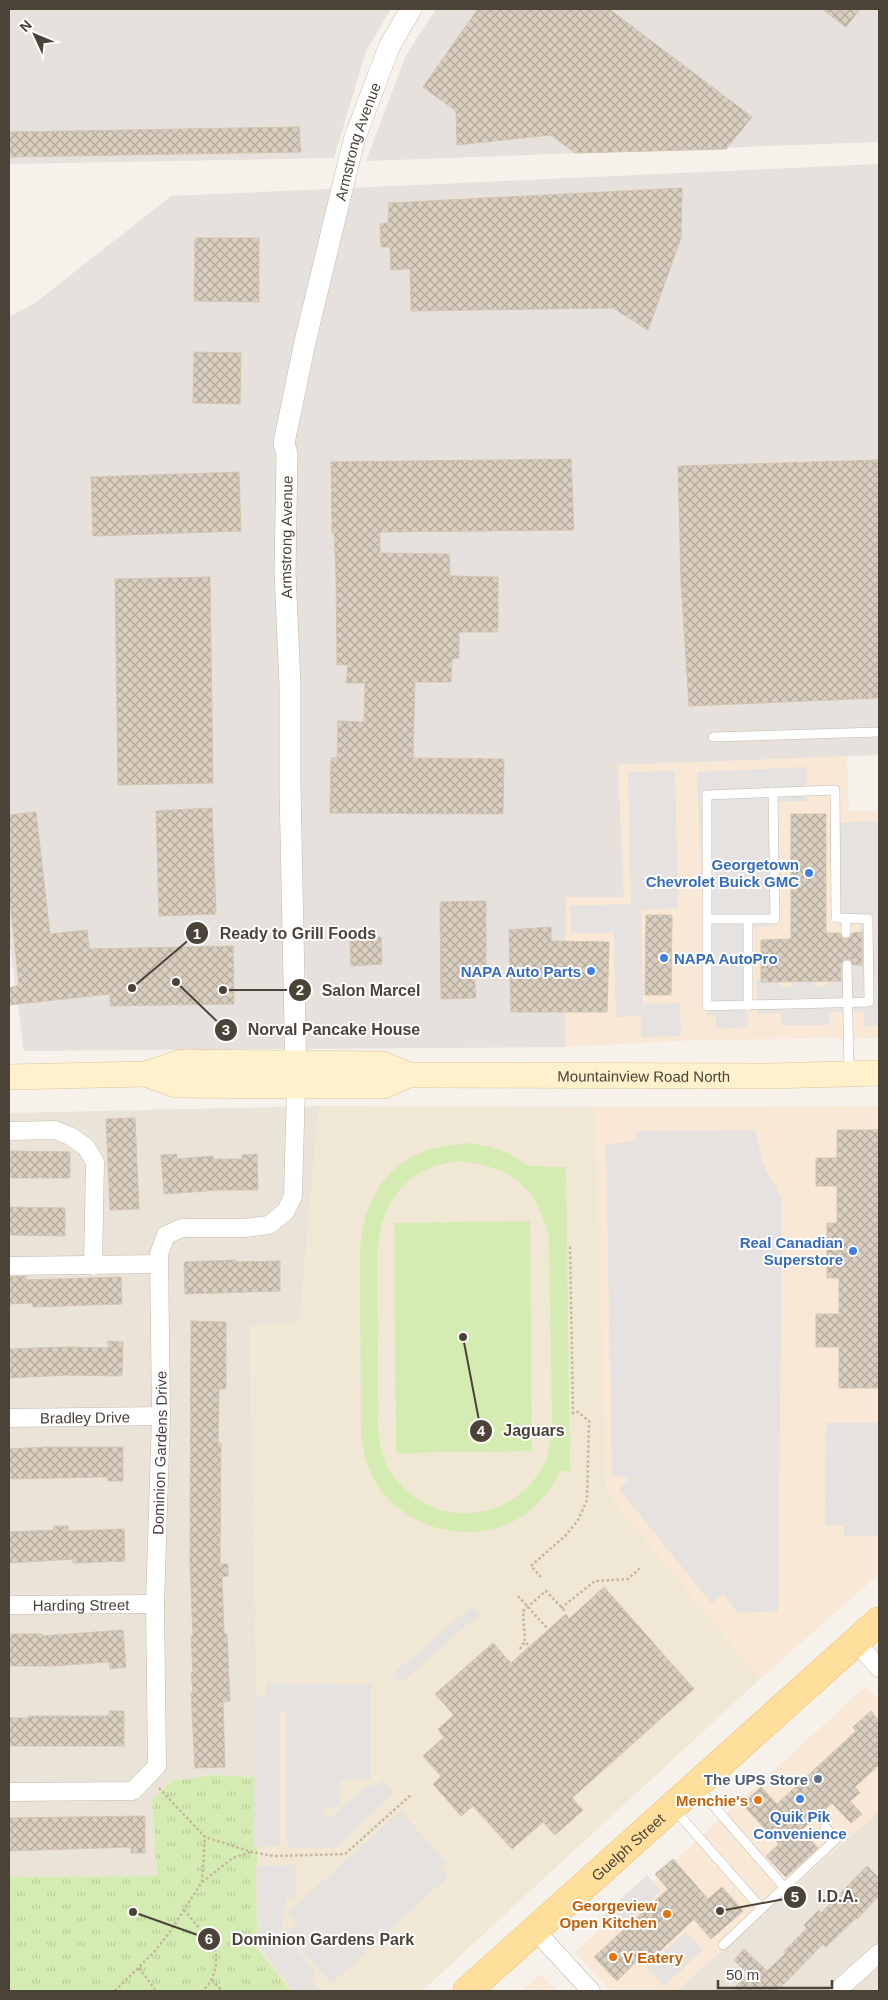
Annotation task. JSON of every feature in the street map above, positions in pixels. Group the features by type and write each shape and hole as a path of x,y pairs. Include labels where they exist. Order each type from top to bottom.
{"main road":[{"name":"Mountainview Road North","path":"9,1077 145,1074 176,1085 296,1075 384,1086 408,1075 770,1076 879,1073"},
{"name":"Guelph Street","path":"467,1991 879,1621"}],"street":[{"name":"Armstrong Avenue","path":"296,1075 290,787 290,685 285,572 287,454 284,443 305,342 354,140 389,47 411,9"},
{"name":"Dominion Gardens Drive","path":"9,1792 133,1791 157,1766 155,1604 161,1416 159,1254 166,1235 182,1228 245,1228 268,1225 286,1211 293,1196 296,1075"},
{"path":"9,1131 55,1130 70,1136 86,1147 95,1162 94,1266"},
{"path":"9,1266 159,1264"},
{"name":"Bradley Drive","path":"9,1418 161,1416"},
{"name":"Harding Street","path":"9,1605 155,1604"},
{"path":"856,1642 879,1668"},
{"path":"535,1930 590,1991"},
{"path":"837,1991 879,1953"}],"lane":[{"path":"713,736 879,732"},
{"path":"835,790 836,918 868,919 869,1002 707,1006 707,795 773,792 835,790"},
{"path":"706,919 774,919 773,792"},
{"path":"846,918 846,933"},
{"path":"748,919 748,1006"},
{"path":"847,965 849,1074"},
{"path":"696,1786 784,1886"},
{"path":"672,1807 761,1908"},
{"path":"723,1945 836,1838 825,1827"}],"path":[{"path":"540,1576 531,1566 566,1536 578,1520 587,1500 589,1421 578,1412 573,1413 570,1245"},
{"path":"561,1608 595,1581 628,1579 640,1568"},
{"path":"528,1645 525,1641 523,1611 528,1606 546,1591 565,1612"},
{"path":"518,1596 547,1628"},
{"path":"520,1649 525,1641"},
{"path":"148,1776 205,1838 252,1852 274,1856 345,1854 412,1794"},
{"path":"202,1882 205,1838"},
{"path":"115,1991 155,1952 202,1882 233,1858 252,1852"},
{"path":"184,1910 216,1950 212,1980 202,1991"},
{"path":"138,1968 156,1991"},
{"path":"212,1980 222,1991"}],"shaded area":[{"path":"9,9 391,9 366,51 334,158 9,164"},
{"path":"436,9 879,9 879,142 366,161 406,55"},
{"path":"879,164 879,755 618,765 624,897 566,897 565,1047 24,1051 9,940 9,317 35,303 171,196"},
{"path":"847,756 849,811 879,811 879,1038 697,1040 565,1047 565,897 624,897 618,765"},
{"path":"806,767 807,801 769,802 774,926 744,927 748,1027 716,1029 716,1015 707,1016 697,772"},
{"path":"675,771 678,908 641,910 643,1004 680,1003 681,1036 641,1037 641,1016 616,1017 614,933 571,933 570,906 631,904 628,772"},
{"path":"878,821 879,1025 865,1026 863,1011 829,1012 829,1025 781,1025 781,1013 758,1014 756,979 779,978 780,987 792,987 791,978 814,977 815,987 826,986 825,964 861,962 860,921 833,922 829,823"},
{"path":"319,1106 300,1322 250,1327 258,1777 213,1775 172,1781 152,1799 157,1876 9,1877 9,1113"},
{"path":"319,1106 595,1107 607,1493 760,1679 422,1991 291,1991 257,1948 258,1777 250,1326 300,1322"},
{"path":"879,1106 879,1574 760,1679 607,1493 595,1107"},
{"path":"756,1130 762,1162 782,1199 778,1611 738,1613 723,1594 712,1604 619,1489 630,1478 612,1475 606,1145 637,1140 636,1131"},
{"path":"826,1423 879,1423 879,1536 844,1536 844,1526 825,1525"},
{"path":"472,1606 480,1614 400,1683 393,1674"},
{"path":"266,1683 371,1684 371,1779 341,1780 340,1807 324,1807 325,1817 331,1817 366,1786 379,1785 383,1780 394,1792 336,1848 287,1847 287,1712 280,1711 280,1846 254,1847 255,1697 267,1697"},
{"path":"866,1686 879,1700 879,1811 676,1991 611,1991 575,1952"},
{"path":"400,1811 447,1862 440,1868 448,1877 332,1983 286,1934 297,1923 288,1913"},
{"path":"879,1811 879,1991 676,1991"},
{"path":"296,1865 296,1897 286,1898 281,1929 316,1973 311,1978 320,1991 293,1991 260,1947 268,1938 257,1937 256,1866"},
{"path":"647,1875 661,1891 616,1933 601,1917"},
{"path":"686,1932 703,1950 664,1986 647,1967"},
{"path":"541,1974 557,1991 522,1991"}],"green space":[{"path":"468,1143 491,1147 510,1154 529,1166 566,1167 570,1471 561,1471 539,1502 521,1517 503,1526 465,1532 445,1530 426,1524 409,1515 393,1504 372,1477 365,1457 361,1436 360,1253 365,1221 370,1205 386,1178 410,1158 425,1151","holes":["455,1161 490,1167 517,1180 536,1202 549,1236 552,1424 547,1458 530,1484 516,1497 499,1506 482,1512 463,1513 444,1511 426,1504 409,1493 392,1474 382,1451 378,1422 377,1253 380,1232 386,1212 404,1185 432,1167"]},
{"path":"530,1221 532,1451 396,1453 394,1223"},
{"path":"213,1775 258,1777 257,1948 291,1991 9,1991 9,1877 157,1876 152,1799 172,1781"}],"building":[{"path":"478,9 609,9 752,117 726,149 575,153 551,135 457,145 456,111 423,87"},
{"path":"822,9 860,9 846,27"},
{"path":"299,127 301,152 9,157 9,132"},
{"path":"682,188 681,238 648,330 613,308 411,311 410,269 391,270 390,247 381,247 380,224 388,223 389,203"},
{"path":"195,238 259,238 259,302 194,301"},
{"path":"194,352 241,353 240,404 193,403"},
{"path":"571,459 574,530 380,532 380,553 449,554 450,576 498,577 498,632 459,632 459,658 452,659 451,682 415,682 413,758 504,759 503,814 330,813 331,758 337,758 338,721 364,722 365,683 346,683 348,665 337,665 336,578 334,533 332,533 331,462"},
{"path":"879,460 879,698 689,706 681,582 678,466"},
{"path":"239,472 241,531 93,536 91,477"},
{"path":"210,577 213,783 118,785 115,579"},
{"path":"212,808 216,914 159,916 156,811"},
{"path":"36,812 50,934 87,930 89,949 233,946 234,1004 110,1006 110,994 9,1005 9,988 19,985 9,893 9,815"},
{"name":"Georgetown Chevrolet Buick GMC","path":"791,814 826,814 826,933 840,933 842,938 846,939 851,937 852,933 862,932 862,965 853,965 850,959 843,960 841,965 841,981 761,982 761,940 791,939"},
{"path":"486,901 486,971 474,971 476,998 441,999 440,902"},
{"path":"646,915 672,915 671,995 645,995"},
{"path":"551,927 551,941 609,942 607,1012 511,1012 509,930"},
{"path":"381,937 382,964 351,966 350,938"},
{"path":"135,1118 139,1209 110,1210 106,1119"},
{"name":"Real Canadian Superstore","path":"837,1130 879,1130 879,1388 839,1388 839,1347 816,1347 816,1314 839,1314 839,1278 827,1278 827,1223 837,1223 837,1186 816,1186 816,1158 837,1158"},
{"path":"9,1151 70,1152 70,1178 9,1178"},
{"path":"177,1154 177,1159 213,1156 213,1159 242,1159 242,1155 257,1154 258,1190 219,1190 164,1194 161,1155"},
{"path":"9,1207 65,1208 65,1236 9,1235"},
{"path":"235,1260 236,1262 280,1261 280,1291 185,1294 184,1262"},
{"path":"26,1276 26,1280 121,1277 122,1304 33,1307 32,1303 9,1304 9,1277"},
{"path":"191,1321 226,1322 226,1389 219,1389 218,1443 221,1443 220,1564 228,1564 228,1576 222,1577 224,1634 227,1634 230,1701 223,1702 225,1767 195,1768 191,1693 193,1693 191,1672 193,1672 191,1636 193,1636 190,1563"},
{"path":"108,1341 123,1342 122,1376 67,1375 9,1378 9,1349 108,1348"},
{"path":"123,1447 123,1481 108,1481 108,1477 9,1479 9,1449"},
{"path":"54,1526 68,1526 68,1531 124,1529 125,1561 73,1563 73,1559 9,1563 9,1532 54,1530"},
{"path":"604,1587 694,1689 572,1798 583,1810 555,1835 543,1822 512,1849 473,1806 461,1816 433,1784 441,1776 423,1756 444,1737 438,1729 454,1715 435,1694 493,1643 511,1663 566,1614 569,1619"},
{"path":"123,1630 126,1667 110,1669 109,1662 53,1666 9,1666 9,1634 42,1634 42,1636"},
{"path":"109,1711 124,1711 124,1746 9,1746 9,1718 28,1718 28,1716 109,1716"},
{"path":"871,1711 879,1721 879,1765 855,1787 860,1793 850,1801 862,1814 851,1823 832,1803 801,1830 818,1848 786,1877 766,1856 779,1844 742,1804 761,1787 777,1804 856,1731 853,1727"},
{"path":"145,1816 145,1853 131,1853 131,1847 9,1851 9,1818"},
{"path":"673,1859 708,1899 722,1887 743,1911 711,1939 694,1919 646,1964 640,1958 617,1981 594,1957 668,1889 655,1874"},
{"path":"867,1866 879,1878 879,1896 857,1919 826,1947 823,1944 777,1991 731,1991 748,1974 734,1960 744,1949 767,1971 785,1954 783,1952 807,1928 804,1925 819,1910 821,1913"}],"place":[{"name":"Georgetown Chevrolet Buick GMC","path":"809,873"},
{"name":"NAPA AutoPro","path":"664,958"},
{"name":"NAPA Auto Parts","path":"591,971"},
{"name":"Norval Pancake House","path":"176,982"},
{"name":"Ready to Grill Foods","path":"132,988"},
{"name":"Salon Marcel","path":"223,990"},
{"name":"Real Canadian Superstore","path":"853,1251"},
{"name":"Jaguars","path":"463,1337"},
{"name":"The UPS Store","path":"818,1779"},
{"name":"Quik Pik Convenience","path":"800,1799"},
{"name":"Menchie's","path":"758,1800"},
{"name":"I.D.A.","path":"720,1911"},
{"name":"Dominion Gardens Park","path":"133,1912"},
{"name":"Georgeview Open Kitchen","path":"667,1914"},
{"name":"V Eatery","path":"613,1957"}]}
